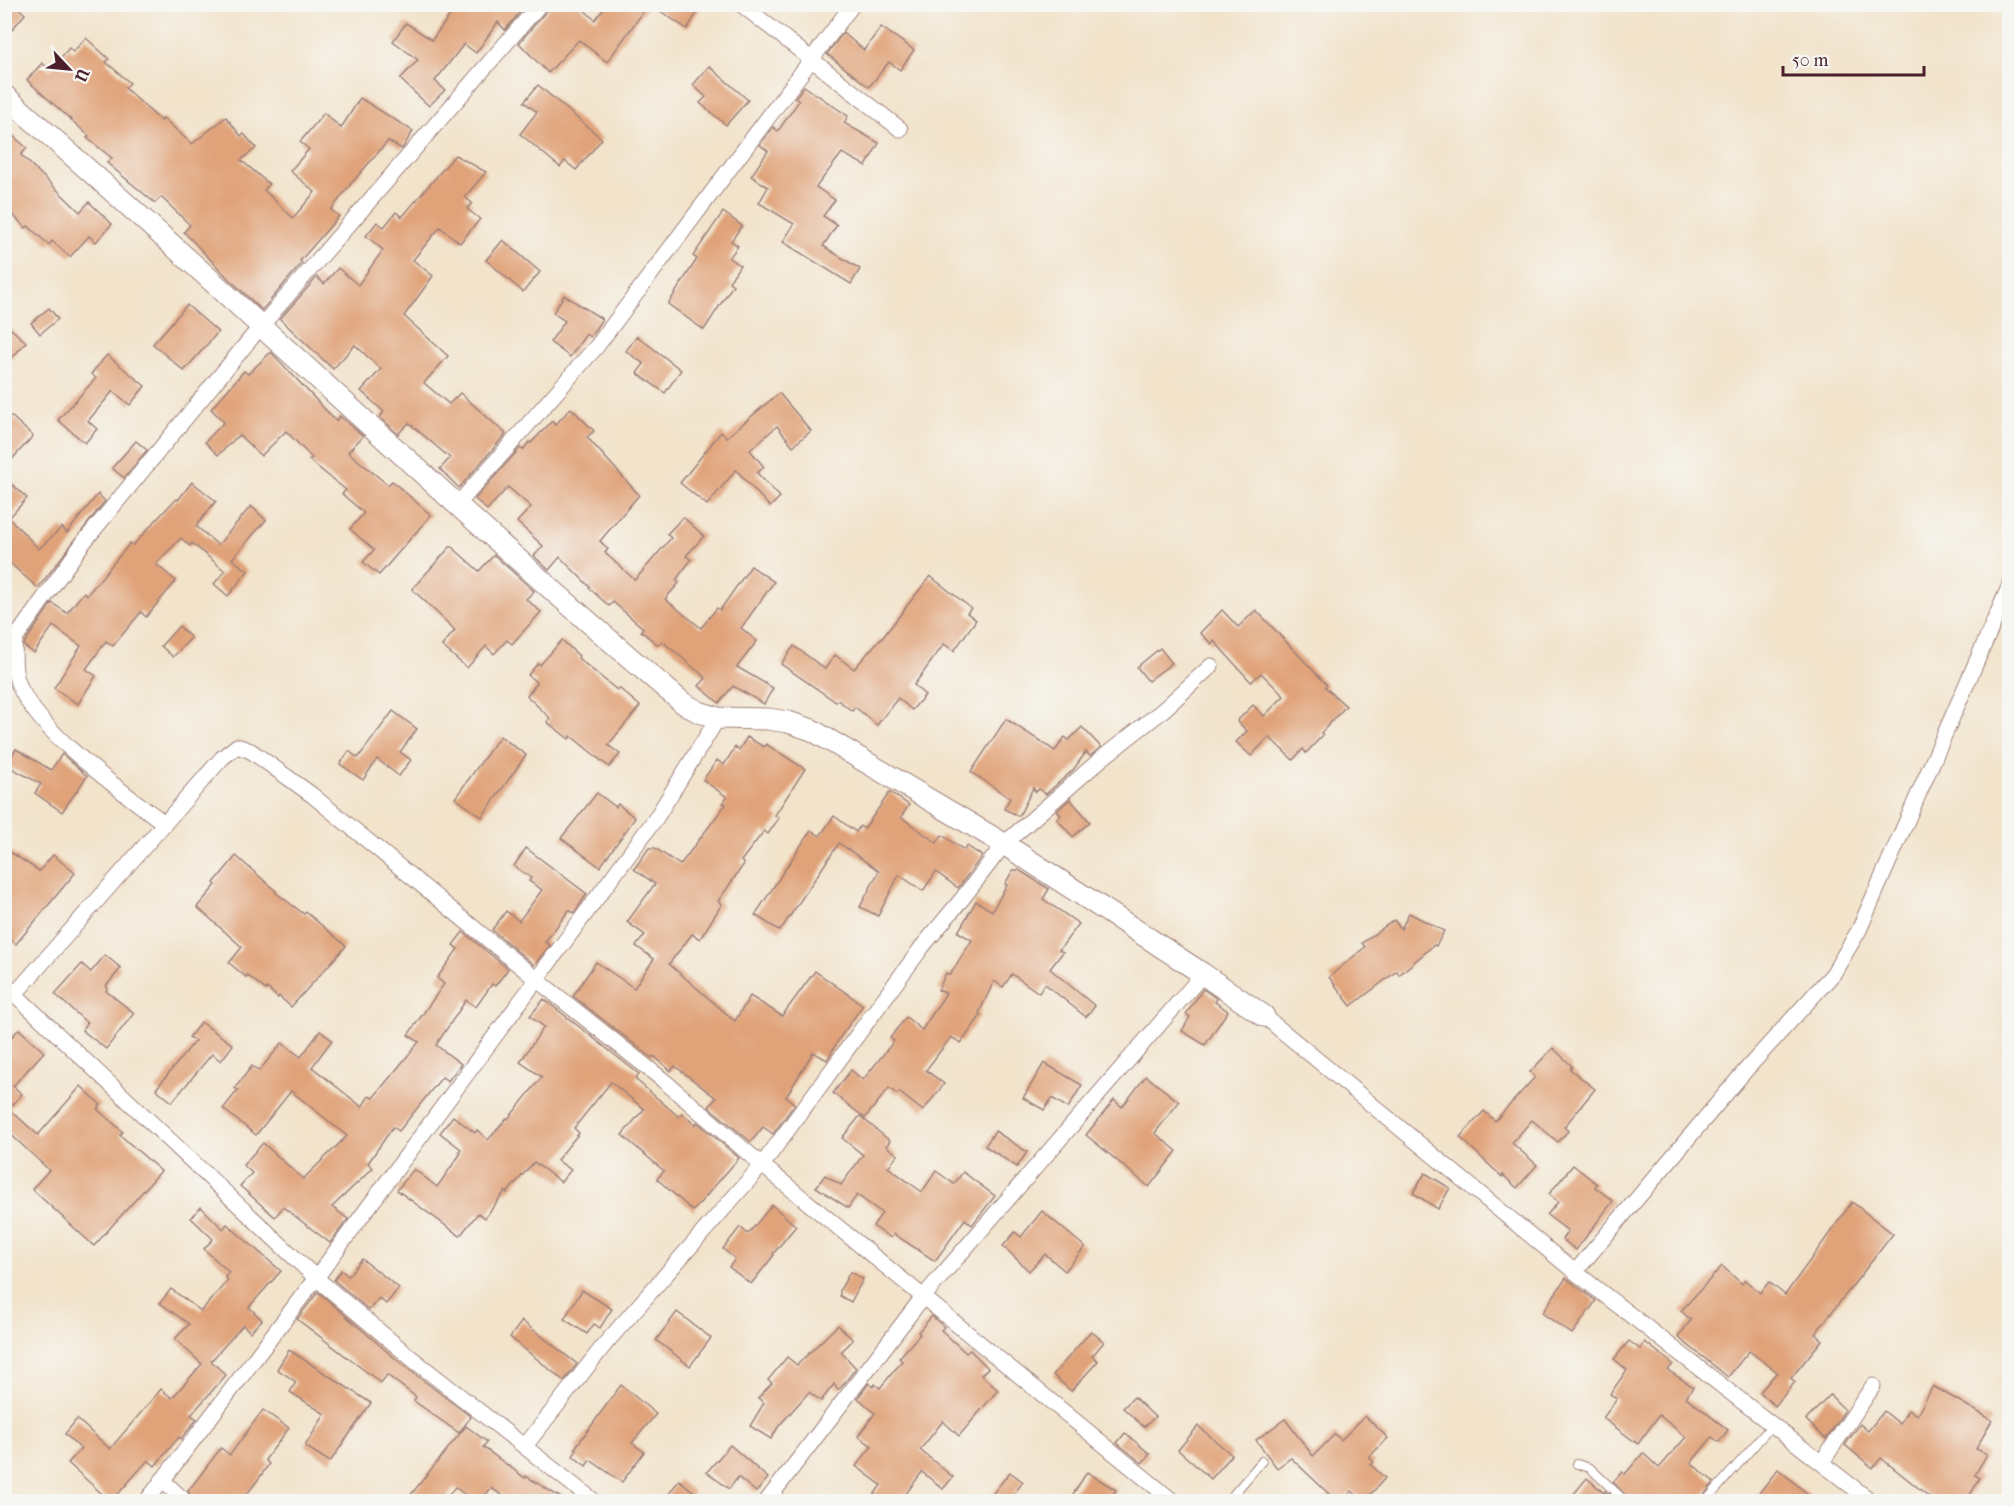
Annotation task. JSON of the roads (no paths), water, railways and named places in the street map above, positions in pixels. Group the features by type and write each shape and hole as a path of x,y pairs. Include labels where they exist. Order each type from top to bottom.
{"street":[{"path":"164,823 101,774 38,716 25,698 16,677 13,658 15,639 83,543 261,326 540,4"},
{"path":"741,4 900,129"},
{"path":"457,505 597,346 853,4"},
{"path":"4,95 596,630 683,703 699,712 718,718 751,718 788,722 813,730 1004,844 1203,974 1264,1016 1575,1272 1822,1462 1865,1499"},
{"path":"1575,1272 1745,1071 1833,974 1859,930 2010,585"},
{"path":"525,1446 605,1344 762,1165 922,947 1004,844 1101,759 1162,711 1211,666"},
{"path":"146,1502 316,1278 656,818 718,718"},
{"path":"595,1502 410,1357 316,1278 10,989 222,758 237,746 251,752 312,795 663,1080 762,1165 1174,1502"},
{"path":"766,1502 923,1297 1203,974"},
{"path":"1822,1462 1873,1386"},
{"path":"162,1480 186,1502"}],"lane":[{"path":"1705,1502 1773,1424"},
{"path":"1227,1502 1262,1461"},
{"path":"1577,1464 1590,1468 1626,1502"}]}
